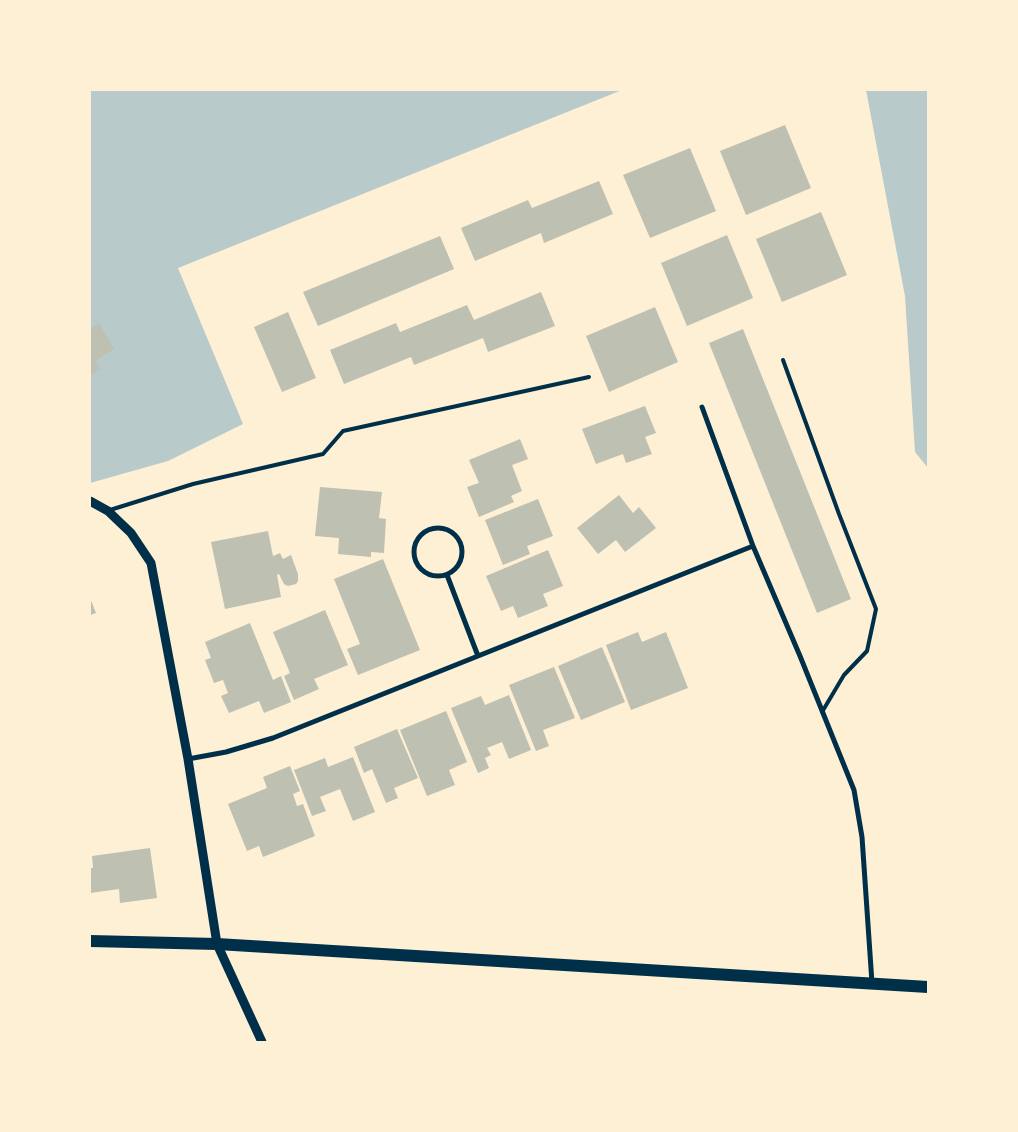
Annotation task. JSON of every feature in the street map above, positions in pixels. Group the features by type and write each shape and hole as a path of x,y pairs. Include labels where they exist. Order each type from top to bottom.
{"main road":[{"path":"90,941 217,944 928,987"}],"street":[{"path":"702,407 753,546 854,790 862,837 872,983"},
{"path":"90,500 108,511 131,533 151,563 188,759 217,944 262,1042"},
{"path":"429,529 448,529 456,535 461,543 463,552 461,562 456,570 447,575 438,577 428,575 420,569 415,561 413,552 415,542 421,534 429,529"},
{"path":"188,759 226,752 273,738 753,546"},
{"path":"447,575 478,656"}],"lane":[{"path":"783,360 835,505 876,609 867,651 844,675 822,712"},
{"path":"108,511 193,484 323,454 344,432 589,377"}],"shaded area":[{"path":"90,90 622,90 178,268 243,424 168,461 90,483"},
{"path":"866,90 928,90 928,468 915,452 905,296"}],"building":[{"path":"785,125 811,188 746,215 720,151"},
{"path":"690,148 716,211 650,238 623,175"},
{"path":"599,181 613,214 544,243 541,233 475,261 461,228 528,200 532,208"},
{"path":"821,212 847,275 782,302 756,239"},
{"path":"727,235 753,298 687,326 661,263"},
{"path":"440,236 454,269 318,326 303,292"},
{"path":"541,292 555,326 488,352 483,338 414,365 411,357 344,384 330,350 396,323 400,332 467,305 474,320"},
{"path":"655,307 678,362 609,392 586,336"},
{"path":"288,312 316,378 282,392 254,327"},
{"path":"99,323 114,349 95,361 100,369 90,376 90,329"},
{"path":"743,329 851,599 817,613 709,343"},
{"path":"645,406 656,433 645,437 652,454 626,463 623,454 596,464 582,429"},
{"path":"520,439 528,459 512,465 522,491 511,496 514,502 479,517 467,487 479,483 469,460"},
{"path":"320,487 382,492 379,518 386,519 384,553 371,552 371,557 338,554 339,538 315,536"},
{"path":"619,495 633,513 639,507 656,528 625,552 616,540 598,554 577,528"},
{"path":"538,499 553,536 527,546 530,554 503,565 485,520"},
{"path":"268,531 273,556 280,553 283,559 291,555 298,574 298,581 296,584 288,586 284,584 279,574 277,575 281,597 225,609 211,542"},
{"path":"548,550 563,586 543,594 548,606 518,618 513,606 501,611 486,576"},
{"path":"383,559 420,650 358,675 347,649 360,644 334,579"},
{"path":"90,598 96,613 90,615"},
{"path":"325,610 348,665 314,679 319,689 294,700 284,676 290,673 273,632"},
{"path":"250,623 273,680 281,676 291,702 264,713 259,701 229,713 221,696 228,693 223,680 214,683 205,660 211,658 205,642"},
{"path":"638,632 642,642 666,632 688,688 631,710 606,645"},
{"path":"602,647 625,702 581,720 558,666"},
{"path":"554,667 575,718 543,730 549,746 536,751 509,685"},
{"path":"509,695 531,750 509,759 502,742 487,748 491,755 485,758 489,768 478,773 451,708 481,696 485,705"},
{"path":"446,711 467,762 449,770 455,785 427,796 400,730"},
{"path":"397,729 418,778 394,788 398,798 386,803 372,769 364,773 354,747"},
{"path":"353,757 375,812 353,821 340,789 320,797 326,811 312,816 294,770 325,758 328,767"},
{"path":"290,766 300,791 293,794 297,806 303,804 315,836 263,857 259,846 247,851 228,804 267,788 263,777"},
{"path":"150,848 157,898 120,903 119,889 90,893 90,868 93,868 92,856"}]}
